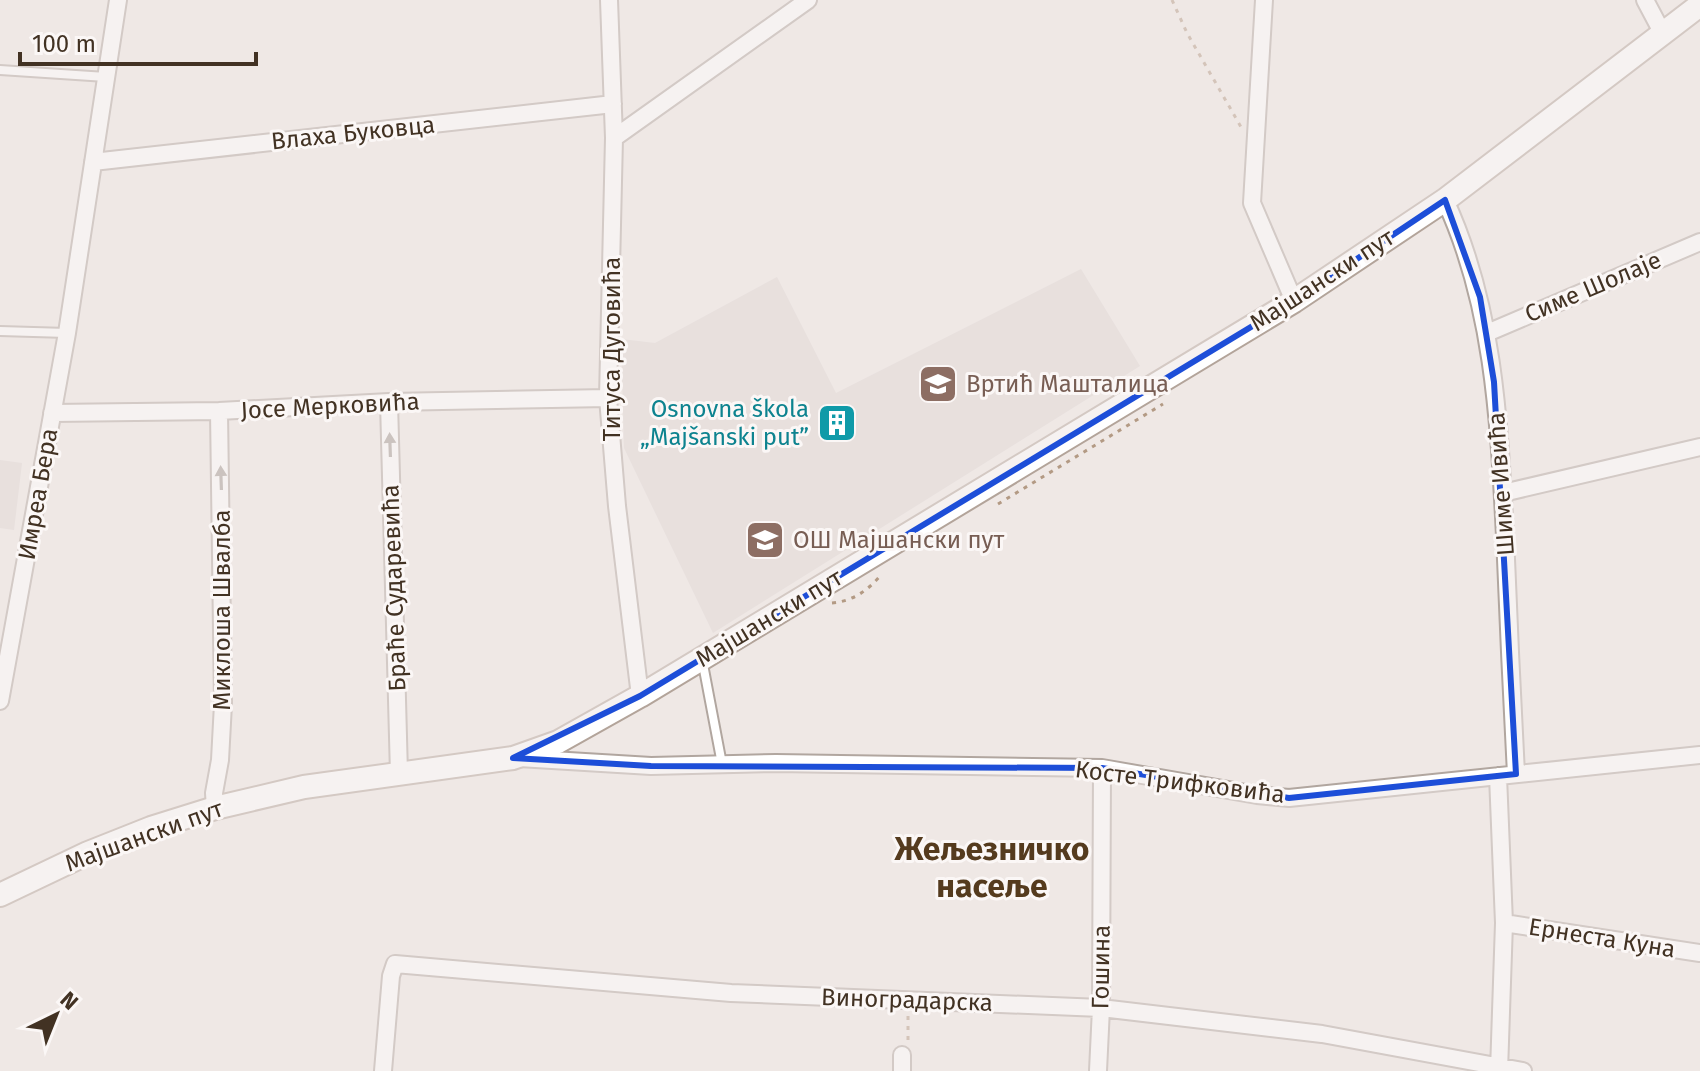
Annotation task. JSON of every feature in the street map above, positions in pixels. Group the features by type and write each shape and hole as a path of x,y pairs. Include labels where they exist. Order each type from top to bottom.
{"street":[{"name":"Имреа Бера","path":"0,701 67,333 118,0"},
{"name":"Титуса Дуговића","path":"609,0 614,138 608,398 617,506 640,696"},
{"path":"614,138 808,0"},
{"path":"1264,0 1252,203 1294,301"},
{"path":"1645,0 1663,34"},
{"name":"Мајшански пут","path":"0,895 88,853 151,828 215,808 304,787 513,758 558,742 702,659 1294,301 1445,200 1700,5"},
{"name":"Влаха Буковца","path":"93,162 613,104"},
{"name":"Шиме Ивића","path":"1445,200 1463,239 1487,333 1494,382 1503,493 1516,774"},
{"name":"Симе Шолаје","path":"1487,333 1700,242"},
{"name":"Јосе Мерковића","path":"52,413 219,411 389,402 608,398"},
{"name":"Браће Сударевића","path":"389,402 399,774"},
{"name":"Миклоша Швалба","path":"215,808 223,704 219,411"},
{"path":"1503,493 1700,447"},
{"name":"Косте Трифковића","path":"513,758 651,766 776,763 1102,768 1289,798 1700,755"},
{"name":"Гошина","path":"1098,1071 1102,768"},
{"path":"1498,776 1504,923 1499,1068"},
{"name":"Ернеста Куна","path":"1504,923 1700,953"},
{"name":"Виноградарска","path":"383,1071 391,976 395,964 731,993 1101,1008 1322,1034 1523,1071"}],"lane":[{"path":"0,70 106,77"},
{"path":"0,331 67,333"},
{"path":"702,659 722,764"}],"path":[{"path":"1172,0 1187,33 1255,151"},
{"path":"988,509 1173,397"},
{"path":"830,603 846,602 857,596 882,573"},
{"path":"902,1063 908,1050 909,1000"}],"highlighted area":[{"path":"1445,200 1480,297 1494,382 1516,774 1289,798 1102,768 651,766 513,758 640,696 1294,301"}],"shaded area":[{"name":"ОШ Мајшански пут","path":"1081,269 1140,366 713,633 624,448 621,339 655,343 777,277 836,393"},
{"path":"0,460 22,463 14,530 0,528"}],"place":[{"name":"Вртић Машталица","path":"938,384"},
{"name":"Osnovna škola „Majšanski put”","path":"837,423"},
{"name":"ОШ Мајшански пут","path":"765,540"}],"district":[{"name":"Жељезничко насеље","path":"992,868"}]}
